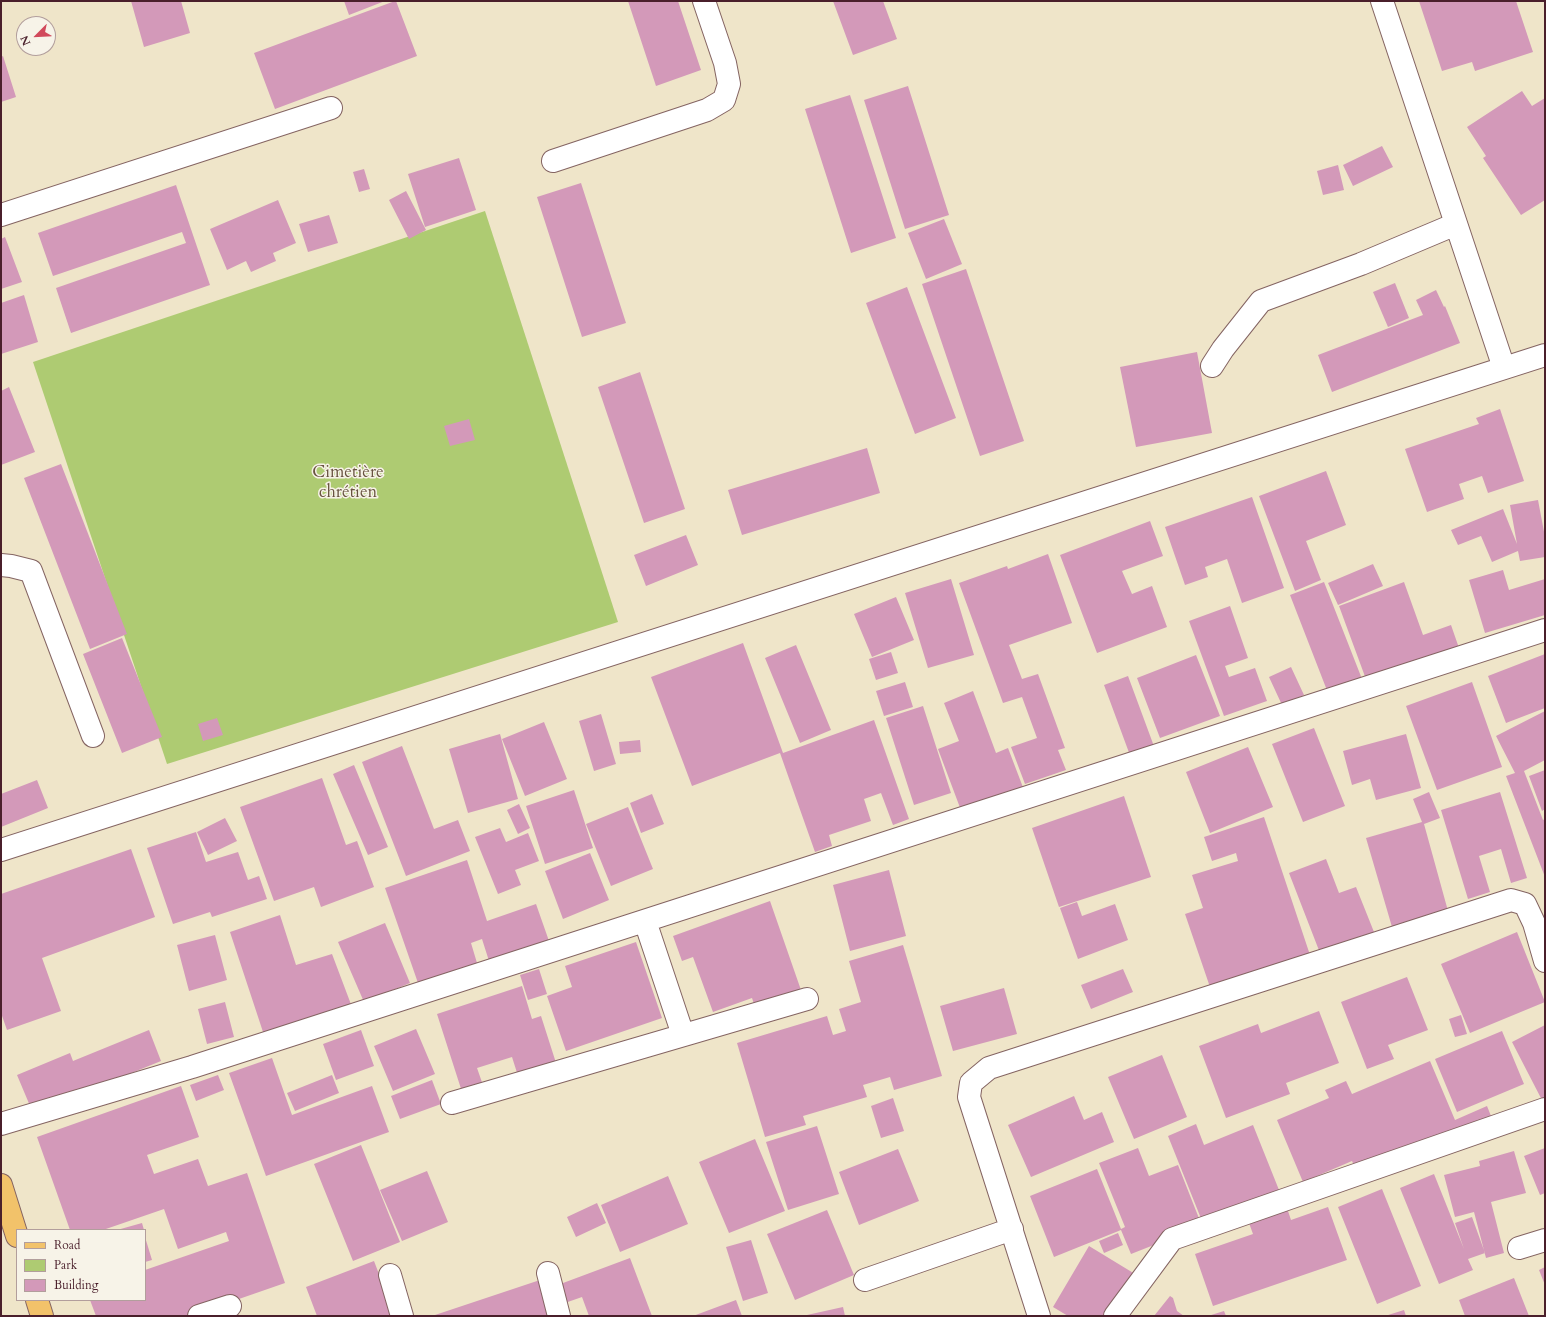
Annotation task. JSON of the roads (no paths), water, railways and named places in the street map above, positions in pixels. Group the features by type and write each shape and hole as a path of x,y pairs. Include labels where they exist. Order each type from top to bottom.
{"main road":[{"path":"1,1185 16,1233"},
{"path":"37,1301 42,1316"}],"street":[{"path":"553,161 707,110 724,100 729,84 725,62 704,1"},
{"path":"1382,1 1504,368"},
{"path":"1,215 331,108"},
{"path":"1212,366 1223,349 1261,301 1361,264 1456,224"},
{"path":"1,850 1545,355"},
{"path":"1,565 31,571 93,736"},
{"path":"1,1124 192,1067 1545,630"},
{"path":"1039,1316 969,1097 971,1083 989,1068 1511,900 1525,904 1534,923 1545,962"},
{"path":"645,921 682,1035"},
{"path":"452,1103 807,999"},
{"path":"1114,1316 1172,1239 1545,1109"},
{"path":"865,1280 1012,1229"},
{"path":"1519,1248 1545,1240"},
{"path":"548,1273 559,1316"},
{"path":"390,1275 402,1316"},
{"path":"199,1316 230,1306"}],"park label":[{"name":"Cimetière chrétien","path":"348,483"}]}
